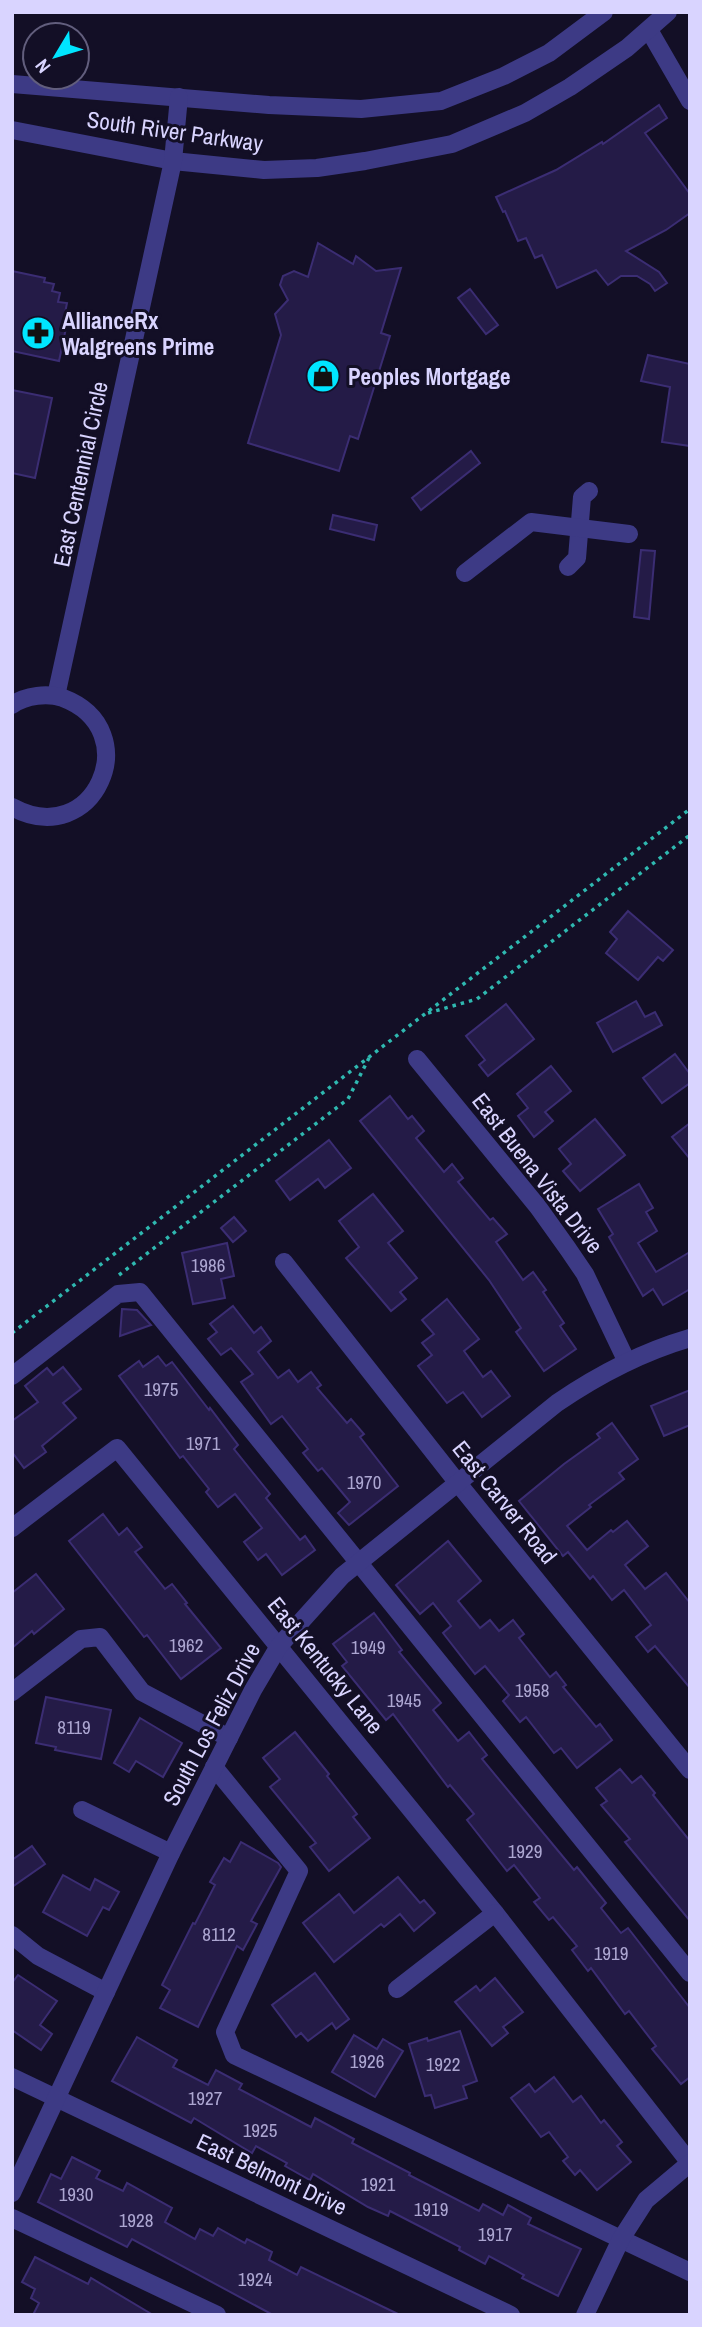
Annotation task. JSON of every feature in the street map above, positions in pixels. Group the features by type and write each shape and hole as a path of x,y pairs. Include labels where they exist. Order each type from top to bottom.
{"street":[{"name":"South River Parkway","path":"12,84 361,110 442,102 504,76 549,53 604,12"},
{"name":"South River Parkway","path":"12,130 173,161 264,170 317,168 452,144 525,113 570,87 649,30 668,12"},
{"path":"649,30 690,101"},
{"name":"East Centennial Circle","path":"57,696 173,161 179,97"},
{"path":"568,567 577,558 582,497 589,491"},
{"path":"465,573 531,522 629,534"},
{"path":"12,705 36,696 57,696 75,703 91,715 102,732 107,752 105,771 97,790 84,805 66,814 47,818 27,815 12,807"},
{"name":"East Buena Vista Drive","path":"417,1059 538,1207 568,1249 585,1274 627,1362"},
{"name":"East Carver Road","path":"284,1262 457,1482 690,1770"},
{"path":"12,1376 118,1294 140,1292 690,1973"},
{"name":"South Los Feliz Drive","path":"12,2193 171,1853 253,1690 279,1646 342,1576 557,1403 591,1380 627,1362 690,1338"},
{"name":"East Kentucky Lane","path":"12,1528 117,1448 495,1913 690,2163 646,2200 621,2239 585,2315"},
{"path":"12,1692 81,1639 100,1637 142,1692 229,1738"},
{"path":"214,1767 299,1871 225,2032 234,2055 690,2272"},
{"path":"82,1810 171,1853"},
{"path":"397,1989 495,1913"},
{"path":"12,1936 38,1956 106,1992"},
{"name":"East Belmont Drive","path":"12,2077 511,2315"},
{"path":"12,2217 217,2315"}],"path":[{"path":"12,1333 690,809"},
{"path":"423,1014 477,999 690,835"},
{"path":"116,1278 348,1099 370,1056"}],"building":[{"path":"659,105 667,118 645,133 690,194 690,213 666,230 626,251 659,272 667,283 655,291 650,284 637,276 621,276 608,285 596,270 557,288 542,255 535,258 526,238 518,241 496,197 556,170 602,142 603,144"},
{"name":"Peoples Mortgage","path":"318,243 353,264 356,256 376,271 401,268 381,333 390,336 358,439 350,436 339,471 248,443 281,335 275,314 288,300 280,285 283,276 294,271 308,277"},
{"name":"AllianceRx Walgreens Prime","path":"12,271 45,278 44,282 54,284 52,291 60,293 58,302 67,303 65,313 69,314 59,361 12,351"},
{"path":"470,289 498,325 486,334 458,298"},
{"path":"648,355 690,364 690,446 662,442 670,387 641,381"},
{"name":"AllianceRx Walgreens Prime","path":"12,390 52,398 35,478 12,473"},
{"path":"471,451 480,463 421,510 412,498"},
{"path":"333,515 377,525 374,540 330,529"},
{"path":"641,550 655,551 649,619 634,617"},
{"path":"628,911 673,950 663,961 658,957 638,980 606,953 617,939 610,932"},
{"path":"636,1001 645,1017 655,1012 662,1025 613,1052 597,1023"},
{"path":"506,1004 534,1039 488,1076 479,1065 485,1060 466,1036"},
{"path":"675,1054 690,1074 690,1083 662,1103 643,1078"},
{"path":"551,1066 571,1091 545,1112 553,1121 534,1137 518,1116 528,1108 517,1094"},
{"path":"390,1096 408,1119 412,1116 424,1131 416,1138 444,1172 452,1164 463,1178 458,1182 490,1220 493,1218 507,1234 496,1242 523,1280 533,1272 546,1290 543,1292 564,1323 560,1326 576,1349 544,1371 516,1332 521,1328 489,1280 360,1121"},
{"path":"595,1119 625,1155 580,1191 563,1171 571,1164 559,1149"},
{"path":"690,1123 690,1159 672,1137"},
{"path":"329,1140 351,1168 325,1188 318,1179 290,1200 276,1181"},
{"path":"639,1184 653,1208 646,1212 657,1231 638,1243 656,1272 690,1252 690,1289 663,1305 653,1289 643,1296 609,1237 613,1234 598,1209"},
{"path":"373,1194 403,1231 388,1243 417,1278 400,1292 406,1299 391,1311 346,1258 359,1247 339,1221"},
{"path":"234,1217 246,1231 233,1242 221,1228"},
{"path":"227,1243 234,1276 221,1279 225,1298 193,1304 182,1253"},
{"path":"447,1299 479,1339 464,1351 483,1377 491,1371 510,1396 482,1417 463,1392 447,1403 418,1366 432,1355 422,1343 434,1334 422,1320"},
{"path":"233,1306 254,1333 261,1327 271,1341 258,1352 278,1378 289,1370 298,1382 311,1372 321,1385 317,1388 347,1423 351,1419 364,1434 360,1437 398,1486 349,1525 338,1513 350,1502 322,1468 318,1471 303,1453 308,1449 282,1416 271,1424 241,1382 253,1374 231,1348 221,1355 208,1339 217,1332 210,1324"},
{"path":"122,1309 137,1310 151,1325 120,1336"},
{"path":"158,1356 166,1366 172,1362 209,1410 210,1408 238,1445 234,1449 270,1494 266,1498 300,1540 305,1536 315,1550 282,1575 266,1554 258,1560 244,1542 262,1528 235,1494 218,1507 206,1492 209,1489 183,1456 180,1458 119,1376 139,1361 143,1367"},
{"path":"63,1367 81,1389 63,1403 76,1418 42,1446 46,1452 24,1468 12,1452 12,1421 38,1402 25,1386 47,1368 53,1375"},
{"path":"690,1390 690,1425 664,1436 651,1406"},
{"path":"612,1423 638,1459 619,1473 624,1479 589,1505 591,1507 567,1526 587,1550 611,1530 613,1532 627,1521 648,1546 625,1565 645,1589 666,1573 690,1603 690,1688 655,1646 648,1652 636,1637 651,1625 624,1590 612,1600 593,1576 590,1579 568,1552 563,1556 519,1501 600,1438 597,1434"},
{"path":"103,1514 119,1535 127,1528 142,1547 135,1552 165,1589 172,1584 221,1648 181,1679 147,1635 144,1637 69,1541"},
{"path":"448,1541 481,1581 458,1601 480,1628 490,1620 499,1631 513,1620 524,1634 519,1638 550,1677 556,1672 566,1685 563,1687 596,1727 600,1724 612,1740 577,1768 561,1748 554,1753 526,1717 520,1722 503,1701 509,1695 485,1666 475,1674 443,1633 451,1626 433,1603 420,1614 396,1585"},
{"path":"36,1574 64,1609 12,1648 12,1593"},
{"path":"374,1613 402,1650 399,1652 441,1703 433,1710 458,1741 469,1732 487,1755 482,1759 574,1870 577,1867 606,1903 601,1908 621,1933 628,1928 690,2008 690,2077 681,2084 652,2049 656,2046 629,2011 625,2014 591,1968 588,1971 572,1950 577,1946 553,1917 549,1920 534,1902 540,1898 514,1865 507,1871 467,1820 474,1814 450,1785 448,1787 393,1714 386,1720 342,1666 347,1662 333,1644"},
{"path":"46,1697 111,1710 101,1759 55,1750 56,1747 36,1743"},
{"path":"140,1718 182,1743 163,1777 136,1761 129,1772 114,1763"},
{"path":"295,1732 329,1774 327,1776 357,1814 353,1817 370,1838 329,1871 310,1847 316,1843 270,1787 280,1779 263,1758"},
{"path":"620,1769 632,1783 641,1776 690,1841 690,1921 625,1842 630,1839 601,1805 607,1801 596,1788"},
{"path":"241,1842 281,1867 251,1921 257,1924 243,1950 237,1946 198,2027 160,2008 170,1990 162,1985 215,1885 210,1882 224,1858 230,1862"},
{"path":"32,1846 45,1864 12,1887 12,1860"},
{"path":"63,1875 90,1890 95,1879 119,1892 109,1910 103,1907 87,1936 43,1912"},
{"path":"398,1877 420,1903 424,1900 435,1913 414,1931 400,1914 384,1927 381,1924 334,1962 303,1923 339,1894 354,1913"},
{"path":"315,1973 349,2019 336,2029 332,2023 308,2041 301,2033 296,2037 272,2005"},
{"path":"18,1975 57,2001 40,2025 52,2034 41,2050 12,2030 12,1983"},
{"path":"495,1978 523,2012 503,2027 508,2033 492,2046 455,2002 476,1986 480,1991"},
{"path":"460,2031 477,2081 463,2086 467,2098 435,2108 431,2095 425,2096 409,2044"},
{"path":"354,2035 377,2049 383,2039 403,2051 375,2097 332,2072"},
{"path":"137,2037 177,2060 173,2067 208,2085 216,2070 242,2084 239,2089 311,2127 315,2118 354,2139 352,2143 479,2211 483,2204 503,2215 508,2205 531,2218 528,2224 581,2249 558,2296 522,2278 524,2275 489,2256 485,2264 459,2250 460,2247 390,2211 388,2216 368,2207 313,2174 310,2180 285,2166 287,2163 256,2146 252,2153 194,2118 191,2123 112,2081"},
{"path":"554,2077 573,2102 581,2096 601,2123 604,2120 622,2142 617,2146 631,2162 597,2190 580,2170 575,2175 563,2161 568,2157 549,2132 541,2137 511,2098 529,2084 535,2092"},
{"path":"72,2157 100,2171 96,2178 123,2191 127,2183 172,2208 165,2222 195,2239 200,2229 213,2236 218,2228 245,2243 247,2239 272,2252 269,2260 297,2275 301,2267 400,2315 273,2315 132,2239 127,2247 38,2202 51,2174 61,2179"},
{"path":"35,2257 88,2284 91,2278 153,2315 33,2315 39,2303 31,2298 35,2289 22,2282"}],"place":[{"name":"AllianceRx Walgreens Prime","path":"38,333"},
{"name":"Peoples Mortgage","path":"323,376"}]}
